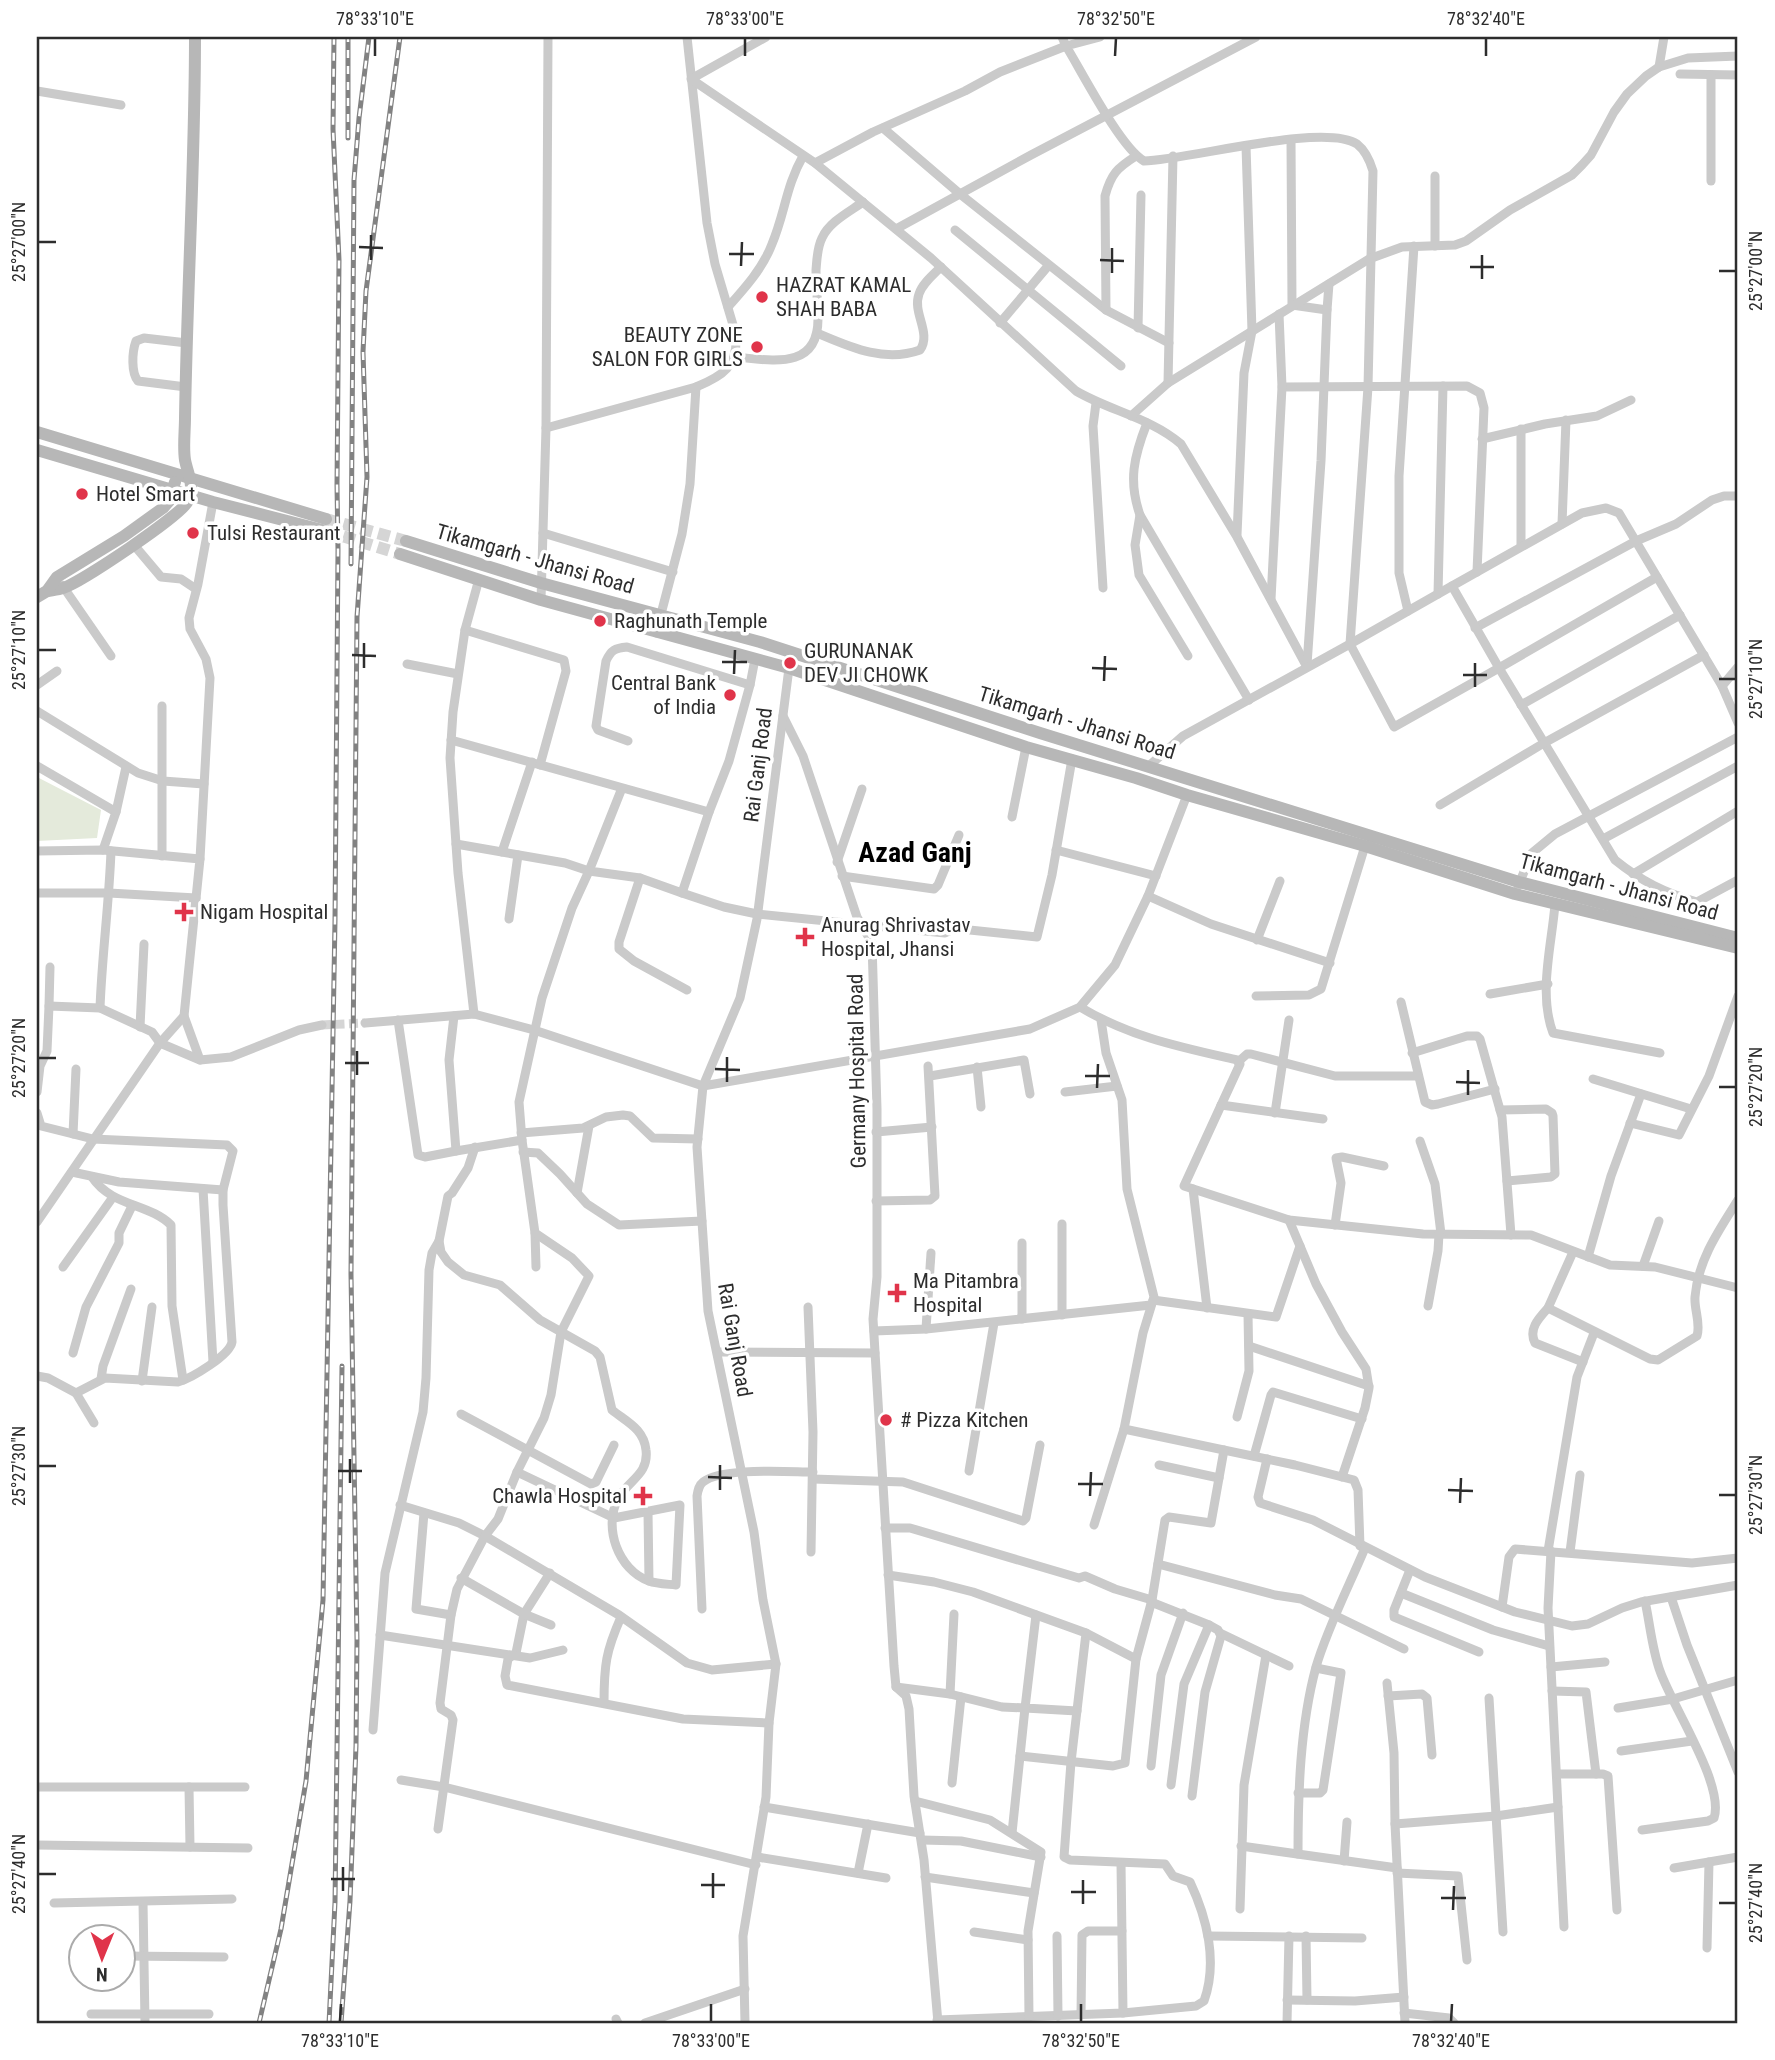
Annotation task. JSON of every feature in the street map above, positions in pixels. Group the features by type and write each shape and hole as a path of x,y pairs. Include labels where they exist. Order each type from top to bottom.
{"street":[{"path":"42,594 134,545 177,514 191,494 191,478 185,460 195,136 195,37"},
{"path":"541,600 546,428 548,37"},
{"path":"546,428 696,387 713,380 730,366 735,357 736,335 715,264 707,223 687,37"},
{"path":"691,79 766,37"},
{"path":"815,163 1064,41 1100,37"},
{"path":"896,229 1256,37"},
{"path":"1659,67 1664,37"},
{"path":"1064,41 1107,115 1136,156 1144,161 1291,139 1345,139 1357,145 1369,158 1373,172 1368,387 1350,644 1394,727 1657,576"},
{"path":"1130,416 1168,383 1369,259 1414,246 1455,245 1466,241 1510,211 1572,175 1593,151 1627,94 1659,67 1688,58 1738,56"},
{"path":"1680,74 1738,75"},
{"path":"1711,75 1711,181"},
{"path":"691,79 815,163 941,267 1076,391 1096,403 1168,433 1181,444 1237,537 1307,667"},
{"path":"37,91 121,105"},
{"path":"883,128 1048,266 1106,310 1169,344"},
{"path":"1291,139 1292,305"},
{"path":"1237,537 1244,373 1252,331 1246,146"},
{"path":"728,307 748,286 772,245 785,195 803,156"},
{"path":"1106,310 1105,196 1110,180 1119,167 1136,156"},
{"path":"1168,383 1173,156"},
{"path":"1435,176 1435,246"},
{"path":"1138,328 1141,195"},
{"path":"735,357 774,360 799,356 813,347 817,333 817,265 822,236 863,202"},
{"path":"955,230 1121,366"},
{"path":"1408,611 1399,573 1398,530 1414,246"},
{"path":"1000,323 1048,266"},
{"path":"817,333 874,354 897,355 920,350 924,344 924,335 917,304 918,295 941,267"},
{"path":"715,282 727,323"},
{"path":"1307,667 1329,284"},
{"path":"1292,305 1327,310"},
{"path":"1271,599 1282,387 1279,314"},
{"path":"186,387 138,381 134,374 134,346 136,341 144,338 187,343"},
{"path":"1438,594 1443,386"},
{"path":"1282,387 1467,386 1480,393 1484,408 1477,572"},
{"path":"656,633 682,534 690,484 696,387"},
{"path":"1482,439 1521,429 1597,416 1631,400"},
{"path":"1096,403 1093,426 1103,588"},
{"path":"1562,524 1566,420"},
{"path":"1147,423 1132,469 1134,499 1140,515 1250,700"},
{"path":"1521,429 1521,546"},
{"path":"37,432 191,478 326,525 214,502 37,450"},
{"path":"60,583 169,502 176,474 185,460"},
{"path":"1475,628 1636,541 1676,524 1712,500 1724,496 1738,496"},
{"path":"200,1060 184,1016 200,859 210,678 206,659 189,623 214,502"},
{"path":"1150,765 1183,736 1582,513 1606,508 1619,513 1722,686 1738,723"},
{"path":"1140,515 1135,545 1139,575 1188,656"},
{"path":"543,533 673,572"},
{"name":"Tikamgarh - Jhansi Road","path":"406,541 541,583 760,642 1040,733 1150,765 1517,888 1738,938"},
{"path":"134,545 161,577 181,579 197,589"},
{"path":"400,554 541,600 789,668 1027,747 1187,795 1517,888 1555,904 1738,948"},
{"path":"474,1014 450,758 465,630 480,579"},
{"path":"60,583 111,656"},
{"path":"1452,586 1615,860 1668,894 1697,902 1738,880"},
{"path":"1521,705 1680,615"},
{"path":"465,630 564,660 566,671 536,764 502,852"},
{"path":"628,741 603,733 596,726 606,661 615,648 627,647 750,685"},
{"path":"1440,805 1544,743 1704,655"},
{"path":"682,892 729,761 755,659"},
{"path":"407,664 458,674"},
{"path":"1722,686 1738,667"},
{"name":"Rai Ganj Road","path":"746,2023 743,1936 764,1807 776,1664 763,1601 754,1532 708,1311 698,1139 703,1086 740,998 757,914 789,668"},
{"path":"37,685 57,671"},
{"path":"162,706 162,856"},
{"path":"37,711 125,767 163,781 204,784"},
{"name":"Germany Hospital Road","path":"782,714 803,756 842,876 861,924 872,943 877,1278 874,1331 896,1687"},
{"path":"1517,888 1532,853 1543,842 1738,737"},
{"path":"451,740 709,812"},
{"path":"1012,817 1027,747"},
{"path":"456,844 565,863 589,871 640,878 724,907 757,914 945,933 960,929 1037,937 1072,759"},
{"path":"1603,839 1738,765"},
{"path":"37,766 116,812"},
{"path":"100,1008 109,893 107,851 125,767"},
{"path":"536,1267 535,1233 521,1136 519,1102 534,1030 558,946 622,788"},
{"path":"837,862 862,789"},
{"path":"1230,807 1235,793"},
{"path":"365,1023 474,1014 534,1030 703,1086 1031,1029 1080,1007 1115,965 1148,896 1187,795"},
{"path":"1633,874 1738,811"},
{"path":"842,876 934,889 958,835"},
{"path":"1256,996 1309,995 1319,992 1365,846"},
{"path":"1056,850 1156,876"},
{"path":"37,851 107,851 200,859"},
{"path":"509,919 518,855"},
{"path":"640,878 619,949 634,961 687,990"},
{"path":"1257,940 1280,881"},
{"path":"37,893 109,893 196,898"},
{"path":"1148,896 1211,924 1330,963"},
{"path":"1555,904 1548,984 1548,1010 1552,1030 1555,1034 1660,1053"},
{"path":"140,1027 144,944"},
{"path":"37,1093 40,1066 47,1051 50,967"},
{"path":"1490,994 1548,984"},
{"path":"1630,1123 1677,1136 1681,1133 1709,1076 1738,996"},
{"path":"1401,1002 1424,1099 1432,1105 1495,1089"},
{"path":"50,1006 100,1008 152,1032 160,1043 200,1060 231,1057 299,1030 323,1025"},
{"path":"1080,1007 1101,1020 1148,1039 1238,1062"},
{"path":"37,1222 160,1043 184,1016"},
{"path":"454,1016 449,1060 456,1151"},
{"path":"398,1020 418,1155 425,1157 521,1136 589,1126 606,1117 623,1115 629,1116 653,1138 698,1139"},
{"path":"1094,1525 1124,1429 1143,1333 1152,1303 1144,1251 1127,1189 1122,1100 1105,1053 1101,1020"},
{"path":"1275,1113 1289,1020"},
{"path":"1412,1053 1467,1036 1477,1036 1480,1039 1500,1110 1511,1235"},
{"path":"1418,1076 1335,1076 1249,1054 1238,1062 1184,1186 1289,1220 1440,1234 1531,1235 1610,1265 1668,1270 1738,1288"},
{"path":"930,1076 1024,1060 1030,1094"},
{"path":"876,1201 933,1199 935,1191 928,1066"},
{"path":"977,1067 981,1107"},
{"path":"73,1134 76,1069"},
{"path":"1593,1079 1692,1109"},
{"path":"1065,1092 1117,1086"},
{"path":"1588,1257 1599,1213 1641,1094"},
{"path":"1221,1105 1323,1119"},
{"path":"1500,1110 1546,1109 1553,1116 1555,1174 1551,1177 1507,1181"},
{"path":"37,1113 41,1126 93,1139 231,1146 232,1156 223,1190 222,1228 232,1346 227,1353 183,1380 170,1383 102,1378 83,1392 76,1393"},
{"path":"577,1193 589,1126"},
{"path":"876,1132 932,1128"},
{"path":"1420,1141 1433,1171 1440,1234 1427,1306"},
{"path":"373,1730 385,1573 423,1412 429,1261 439,1241 448,1196 468,1168 475,1147"},
{"path":"523,1152 538,1153 587,1204 619,1224 702,1221"},
{"path":"1335,1225 1341,1188 1336,1158 1384,1166"},
{"path":"72,1171 119,1182 223,1190"},
{"path":"92,1177 102,1191 171,1225 172,1306 183,1380"},
{"path":"203,1189 213,1362"},
{"path":"1193,1189 1207,1308"},
{"path":"63,1267 113,1197"},
{"path":"1548,1308 1650,1359 1662,1358 1697,1336 1695,1295 1699,1278 1710,1244 1738,1202"},
{"path":"73,1353 86,1307 120,1243 119,1233 132,1206"},
{"path":"1289,1220 1332,1313 1363,1362 1368,1386 1362,1419 1342,1477"},
{"path":"1643,1266 1659,1221"},
{"path":"1062,1224 1062,1315"},
{"path":"438,1829 453,1720 440,1706 451,1615 461,1578 498,1519 548,1405 561,1332 589,1276 572,1258 535,1233"},
{"path":"439,1241 441,1252 457,1270 500,1285 540,1320 595,1351 600,1357 612,1410 638,1430 644,1438 647,1451 644,1469 619,1497 614,1518 615,1544 621,1557 637,1575 649,1581 676,1585 680,1505 614,1518 517,1472"},
{"path":"1021,1243 1022,1319"},
{"path":"874,1331 994,1323 1152,1303 1274,1318 1278,1315 1300,1246"},
{"path":"1573,1252 1548,1308 1534,1327 1532,1335 1535,1343 1583,1362"},
{"path":"926,1329 931,1253"},
{"path":"102,1378 103,1366 131,1289"},
{"path":"142,1381 152,1307"},
{"path":"808,1307 813,1476 811,1552"},
{"path":"1237,1417 1248,1379 1248,1314"},
{"path":"969,1471 994,1323"},
{"path":"1564,1927 1549,1646 1550,1551 1577,1377 1594,1333"},
{"path":"1249,1346 1368,1386"},
{"path":"718,1352 875,1353"},
{"path":"37,1376 48,1378 76,1393 94,1423"},
{"path":"1254,1456 1273,1392 1362,1419"},
{"path":"461,1414 593,1484 614,1445"},
{"path":"1124,1429 1267,1459 1354,1480 1358,1485 1362,1547 1316,1668 1298,1793 1298,1854"},
{"path":"702,1609 698,1489 706,1480 742,1472 882,1481 915,1486 1023,1521 1026,1518 1040,1445"},
{"path":"1020,1756 1114,1766 1125,1763 1136,1659 1152,1601 1166,1518 1210,1523 1224,1450"},
{"path":"1267,1459 1258,1497 1260,1503 1313,1520 1410,1570 1502,1607 1549,1621 1572,1626 1588,1624 1622,1608 1645,1601 1738,1586"},
{"path":"1159,1465 1219,1478"},
{"path":"1570,1552 1580,1475"},
{"path":"400,1505 459,1523 485,1536 621,1616 687,1663 712,1670 776,1664"},
{"path":"648,1511 649,1581"},
{"path":"424,1513 416,1609 451,1615"},
{"path":"885,1528 910,1528 1079,1578 1085,1576 1183,1613 1289,1666"},
{"path":"1502,1607 1509,1557 1513,1550 1570,1552 1692,1563 1738,1558"},
{"path":"1158,1564 1275,1595 1301,1599 1404,1648"},
{"path":"1410,1570 1393,1613 1396,1618 1479,1652"},
{"path":"550,1573 524,1614 516,1653 508,1659 505,1676 507,1685 683,1719 769,1723"},
{"path":"888,1575 973,1592 1086,1633 1136,1659"},
{"path":"461,1578 524,1614 551,1625"},
{"path":"1401,1593 1493,1630 1549,1646"},
{"path":"1671,1597 1738,1772"},
{"path":"1642,1830 1708,1821 1714,1818 1716,1811 1712,1780 1657,1662 1645,1601"},
{"path":"1151,1766 1161,1675 1183,1613"},
{"path":"950,1694 954,1614"},
{"path":"1012,1833 1036,1615"},
{"path":"604,1703 608,1646 621,1616"},
{"path":"1171,1785 1184,1684 1209,1625"},
{"path":"896,1687 906,1696 909,1709 915,1801 925,1877 937,2022 1123,2013 1200,2004 1206,1994 1210,1975 1208,1936 1205,1919 1188,1880 1173,1875 1163,1864 1070,1860 1064,1857 1071,1762 1086,1633"},
{"path":"1192,1796 1205,1692 1221,1641 1220,1633"},
{"path":"380,1635 535,1658 563,1650"},
{"path":"1240,1909 1244,1785 1266,1655"},
{"path":"1551,1667 1605,1662"},
{"path":"1298,1793 1320,1793 1323,1790 1340,1672 1316,1668"},
{"path":"1618,1708 1673,1699 1738,1680"},
{"path":"1387,1683 1394,1753 1404,2018 1448,2018 1454,2023"},
{"path":"896,1687 950,1694 1002,1707 1077,1711"},
{"path":"1552,1691 1586,1692 1596,1774"},
{"path":"1388,1696 1417,1694 1427,1698 1432,1755"},
{"path":"952,1783 961,1697"},
{"path":"1489,1698 1503,1932"},
{"path":"1621,1751 1692,1741"},
{"path":"1557,1774 1605,1774 1608,1777 1617,1910"},
{"path":"401,1780 444,1787 756,1861 886,1878"},
{"path":"37,1787 245,1787"},
{"path":"189,1787 190,1847"},
{"path":"915,1801 978,1815 1038,1850 1041,1857 1028,1923 1029,2017"},
{"path":"764,1807 1041,1857"},
{"path":"1395,1824 1496,1816 1558,1807"},
{"path":"1344,1861 1347,1822"},
{"path":"858,1873 868,1824"},
{"path":"37,1845 248,1848"},
{"path":"1241,1846 1397,1870 1458,1875 1467,1960"},
{"path":"1674,1868 1738,1857"},
{"path":"1707,1948 1709,1862"},
{"path":"1121,1863 1123,2013"},
{"path":"925,1877 1034,1893"},
{"path":"54,1903 232,1899"},
{"path":"143,1902 145,2019"},
{"path":"1081,2015 1082,1935 1088,1931 1122,1931"},
{"path":"974,1932 1028,1940"},
{"path":"1057,1936 1058,2016"},
{"path":"1208,1936 1362,1938"},
{"path":"1287,2023 1289,1936"},
{"path":"1306,1936 1307,2000"},
{"path":"136,1956 224,1957"},
{"path":"645,2023 745,1989"},
{"path":"1287,2000 1355,2001 1404,1997"},
{"path":"90,2014 145,2019 209,2014"}],"green space":[{"path":"37,777 101,810 97,838 37,841"}],"tunnel":[{"path":"326,519 406,541"},
{"path":"326,531 400,554"},
{"path":"322,1025 365,1023"}],"railway":[{"path":"259,2023 281,1929 306,1781 323,1600 335,920 338,550 339,260 333,129 334,37"},
{"path":"348,37 348,138"},
{"path":"351,564 354,180 369,37"},
{"path":"341,2023 350,1901 356,1746 357,1640 351,1274 357,617 367,477 363,352 366,291 400,37"},
{"path":"329,2023 335,1902 342,1366"}],"place":[{"name":"HAZRAT KAMAL SHAH BABA","path":"762,297"},
{"name":"BEAUTY ZONE SALON FOR GIRLS","path":"757,347"},
{"name":"Hotel Smart","path":"82,494"},
{"name":"Tulsi Restaurant","path":"193,533"},
{"name":"Raghunath Temple","path":"600,621"},
{"name":"GURUNANAK DEV JI CHOWK","path":"790,663"},
{"name":"Central Bank of India","path":"730,695"},
{"name":"Nigam Hospital","path":"184,912"},
{"name":"Anurag Shrivastav Hospital, Jhansi","path":"805,937"},
{"name":"Ma Pitambra Hospital","path":"897,1293"},
{"name":"# Pizza Kitchen","path":"886,1420"},
{"name":"Chawla Hospital","path":"643,1496"}],"district":[{"name":"Azad Ganj","path":"915,852"}]}
